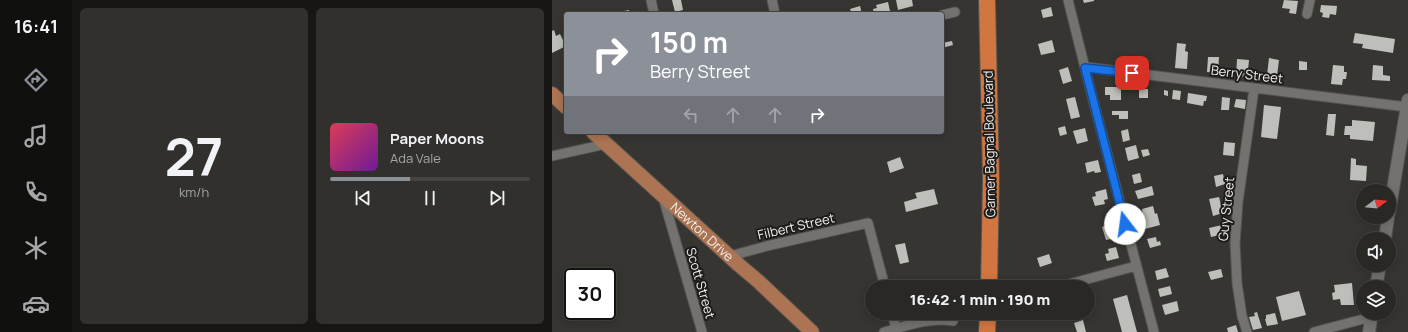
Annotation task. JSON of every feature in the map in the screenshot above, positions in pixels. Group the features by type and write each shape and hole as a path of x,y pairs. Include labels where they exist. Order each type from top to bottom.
{"highway":[{"name":"Garner Bagnal Boulevard","path":"987,0 991,178 989,280"},
{"path":"987,332 988,320"}],"main road":[{"path":"552,94 564,105"},
{"path":"1394,184 1407,104"},
{"name":"Newton Drive","path":"595,134 812,332"},
{"path":"1369,332 1371,320"}],"street":[{"path":"651,0 654,12"},
{"path":"772,0 775,12"},
{"path":"1068,0 1154,332"},
{"path":"1307,14 1310,0"},
{"path":"944,15 955,12"},
{"name":"Berry Street","path":"1085,68 1254,89 1407,104"},
{"name":"Guy Street","path":"1247,332 1242,316 1237,283 1235,243 1238,202 1254,89"},
{"path":"552,156 606,144"},
{"name":"Scott Street","path":"662,195 702,332"},
{"name":"Filbert Street","path":"730,256 868,223 883,280"},
{"path":"1084,280 1136,266"},
{"path":"884,332 932,320 942,319 953,321"},
{"path":"894,320 896,329"},
{"path":"1314,332 1356,320"}],"building":[{"path":"672,0 681,0 683,10 675,12"},
{"path":"896,0 912,0 913,6 898,10"},
{"path":"1083,0 1094,0 1094,1 1084,3"},
{"path":"1284,0 1298,1 1296,14 1289,13 1290,9 1282,8"},
{"path":"888,2 890,11 874,12 873,9 877,8 876,5"},
{"path":"1321,5 1337,6 1336,15 1330,14 1329,18 1322,17 1323,13 1320,12"},
{"path":"860,6 862,12 851,12 850,9"},
{"path":"1051,7 1053,16 1043,18 1041,10"},
{"path":"554,30 556,36 560,34 564,42 564,47 552,53 552,31"},
{"path":"1355,33 1395,39 1393,53 1362,48 1363,44 1353,43"},
{"path":"1052,40 1055,52 1041,55 1038,44"},
{"path":"952,41 953,45 944,47 944,43"},
{"path":"1177,43 1186,44 1185,51 1188,52 1187,69 1175,68"},
{"path":"1208,57 1219,57 1218,73 1207,72"},
{"path":"1269,58 1279,60 1277,76 1267,75"},
{"path":"1237,59 1249,60 1248,70 1252,71 1251,77 1236,76"},
{"path":"1299,61 1307,62 1307,70 1299,70"},
{"path":"1333,65 1344,66 1344,72 1347,72 1346,79 1343,79 1342,85 1331,84"},
{"path":"1373,65 1383,66 1383,75 1390,76 1390,81 1372,80"},
{"path":"1068,67 1072,81 1063,84 1059,70"},
{"path":"1105,87 1121,87 1121,100 1110,100 1110,95 1105,95"},
{"path":"1139,89 1148,89 1148,98 1139,98"},
{"path":"1164,90 1168,91 1168,96 1164,95"},
{"path":"1173,90 1181,91 1180,100 1172,99"},
{"path":"1188,93 1207,96 1203,106 1187,103"},
{"path":"1075,97 1080,117 1071,119 1066,99"},
{"path":"1222,97 1230,98 1229,110 1221,110"},
{"path":"1236,99 1246,100 1245,109 1234,107"},
{"path":"1264,105 1281,107 1277,139 1261,137"},
{"path":"1112,111 1128,111 1128,119 1119,119 1119,115 1112,115"},
{"path":"1328,114 1336,114 1334,136 1326,135"},
{"path":"1352,120 1375,122 1373,141 1350,139 1350,135 1344,135 1345,126 1352,126"},
{"path":"1065,126 1067,134 1060,136 1058,128"},
{"path":"1085,128 1088,141 1077,144 1073,131"},
{"path":"1128,129 1130,140 1123,142 1121,131"},
{"path":"1224,142 1235,143 1234,156 1223,155"},
{"path":"1136,145 1139,158 1128,161 1125,148"},
{"path":"1148,149 1150,155 1143,157 1141,150"},
{"path":"900,157 904,168 890,173 887,162"},
{"path":"1351,158 1356,159 1356,165 1367,166 1366,181 1350,180"},
{"path":"1098,160 1101,172 1095,173 1094,171 1087,173 1085,163"},
{"path":"1140,173 1142,182 1134,184 1132,175"},
{"path":"1223,174 1225,184 1216,187 1214,176"},
{"path":"1152,186 1154,195 1138,199 1135,191"},
{"path":"934,189 938,204 906,212 904,202 917,198 915,193"},
{"path":"1106,189 1108,199 1104,200 1105,204 1095,206 1092,197 1096,196 1095,192"},
{"path":"1219,197 1223,213 1213,216 1209,199"},
{"path":"1153,206 1155,214 1157,213 1160,225 1145,229 1142,209"},
{"path":"1111,224 1115,238 1106,240 1102,227"},
{"path":"1222,225 1224,234 1211,237 1209,228"},
{"path":"1156,237 1157,242 1160,241 1161,245 1150,248 1147,239"},
{"path":"905,243 909,262 900,264 895,245"},
{"path":"1116,247 1119,258 1107,261 1105,254 1109,253 1108,249"},
{"path":"1049,254 1052,263 1040,267 1037,258"},
{"path":"1166,268 1169,277 1157,280 1155,271"},
{"path":"1221,269 1223,277 1211,280 1208,272"},
{"path":"1352,283 1354,305 1341,305 1340,299 1333,300 1332,293 1335,292 1334,285"},
{"path":"1170,286 1172,294 1160,297 1158,289"},
{"path":"1299,291 1306,315 1282,321 1276,297"},
{"path":"1127,295 1137,332 1122,332 1113,299"},
{"path":"1177,301 1179,311 1165,315 1162,305"},
{"path":"1257,312 1262,328 1253,330 1249,317 1255,316 1254,313"},
{"path":"1275,313 1278,324 1267,326 1265,319 1266,315"},
{"path":"1083,320 1086,332 1077,332 1074,323"},
{"path":"1236,325 1238,332 1228,332 1227,328"}],"route":[{"path":"1125,224 1085,68 1132,73"}]}
